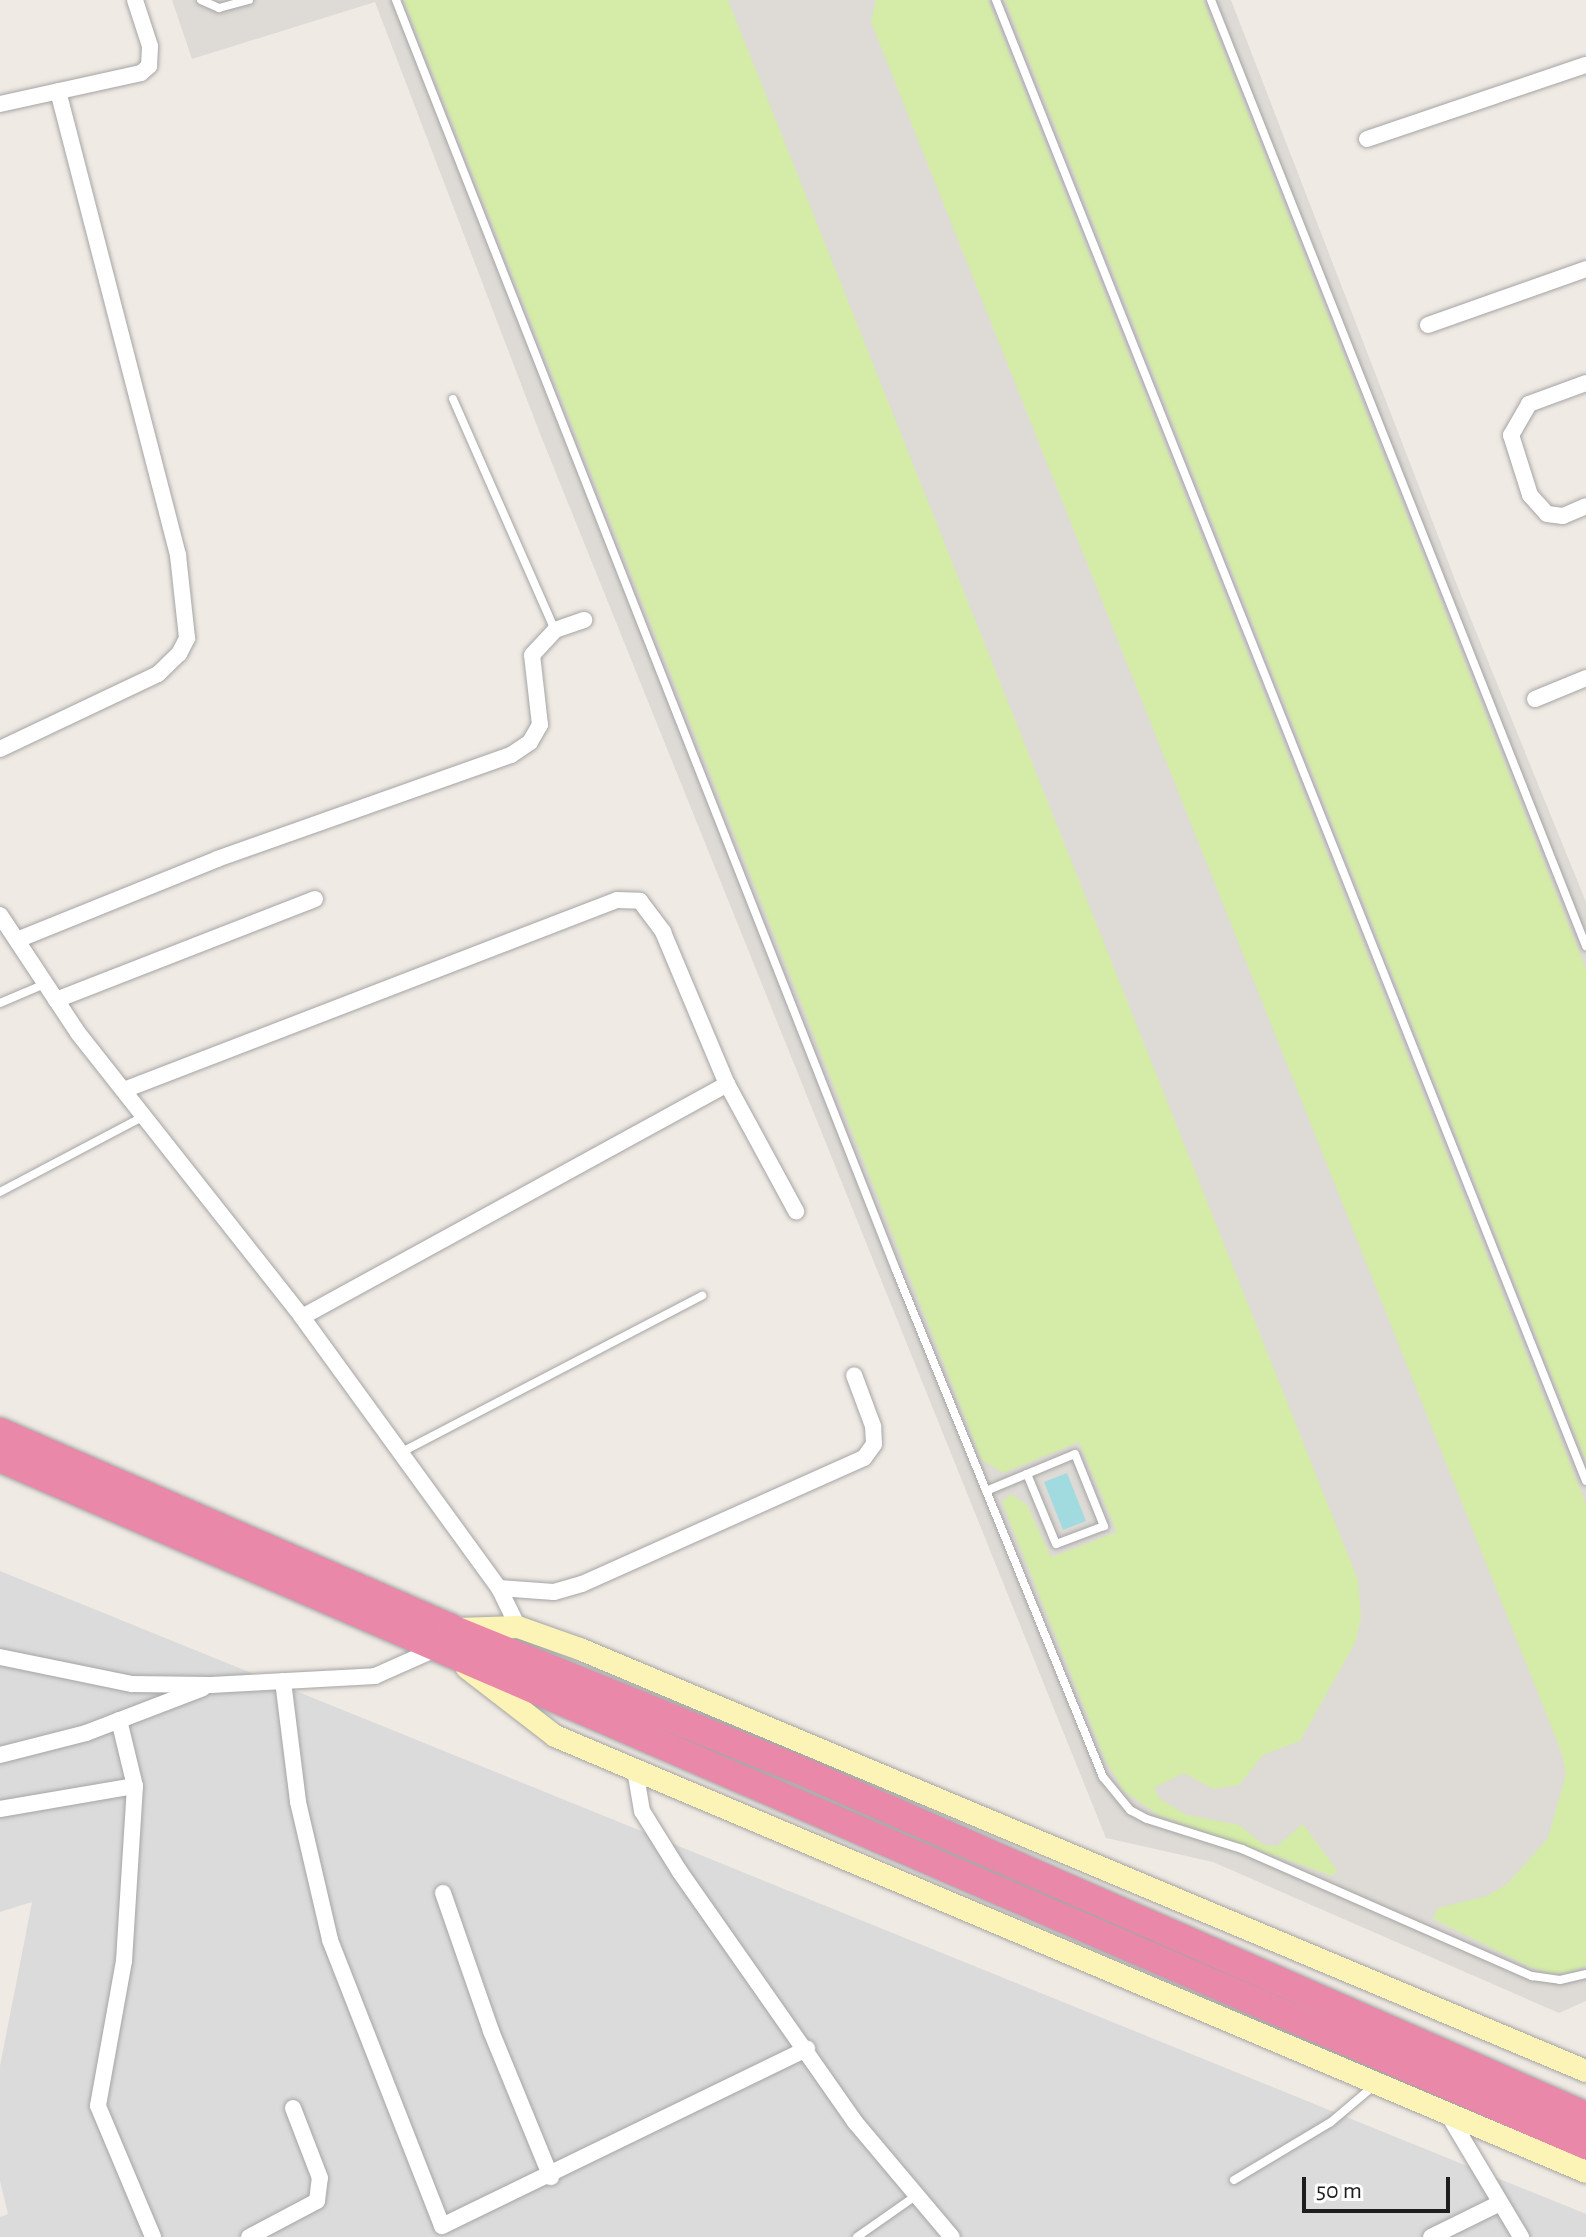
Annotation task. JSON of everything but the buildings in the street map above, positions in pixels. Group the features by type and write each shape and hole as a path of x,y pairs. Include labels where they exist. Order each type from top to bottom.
{"highway":[{"path":"0,1432 446,1638 1586,2145"},
{"path":"0,1458 446,1638 669,1715 1586,2116"}],"street":[{"path":"0,104 141,73 149,66 150,46 135,0"},
{"path":"1367,139 1586,65"},
{"path":"0,749 158,674 179,654 187,638 178,555 58,91"},
{"path":"1428,325 1586,269"},
{"path":"1586,383 1529,404 1511,435 1530,495 1547,514 1563,516 1586,506"},
{"path":"17,940 217,859 511,755 530,742 540,725 532,655 555,630 584,620"},
{"path":"1535,699 1586,678"},
{"path":"56,1000 315,899"},
{"path":"124,1090 617,900 640,901 652,913 727,1084 796,1211"},
{"path":"0,915 56,1000 302,1317 397,1454 499,1588 518,1627"},
{"path":"302,1317 727,1084"},
{"path":"499,1588 554,1592 582,1584 864,1458 874,1444 873,1426 854,1375"},
{"path":"0,1657 132,1684 211,1685 375,1676 446,1638 518,1627 855,1762 1586,2071"},
{"path":"446,1638 555,1736 1445,2109 1586,2172"},
{"path":"283,1681 298,1802 330,1940 442,2226 551,2177 807,2049"},
{"path":"0,1755 119,1720 211,1685"},
{"path":"119,1720 135,1786 124,1961 98,2106 153,2237"},
{"path":"635,1770 642,1811 672,1860 807,2049 855,2122 952,2237"},
{"path":"0,1809 135,1786"},
{"path":"443,1893 491,2031 551,2177"},
{"path":"249,2237 317,2201 320,2178 293,2108"},
{"path":"1445,2109 1521,2237"},
{"path":"1431,2237 1500,2203"}],"lane":[{"path":"201,0 219,8 249,0"},
{"path":"396,0 986,1491 1092,1753 1115,1795 1130,1810 1242,1849 1532,1976 1560,1980 1586,1974"},
{"path":"996,0 1586,1481"},
{"path":"1211,0 1586,946"},
{"path":"453,399 555,630"},
{"path":"0,1003 45,984"},
{"path":"0,1192 144,1116"},
{"path":"397,1454 702,1296"},
{"path":"986,1491 1075,1454 1104,1526 1056,1544 1027,1474"},
{"path":"1234,2180 1331,2122 1378,2082"},
{"path":"857,2237 917,2195"}],"shaded area":[{"path":"172,0 1231,0 1459,590 1586,902 1586,2001 1559,2013 1213,1862 1106,1838 539,431 375,2 192,59"},
{"path":"0,1571 1586,2214 1586,2237 0,2237 0,2217 8,2214 0,2181 0,2066 32,1902 0,1912"}],"green space":[{"path":"404,0 728,0 1358,1580 1361,1617 1356,1641 1300,1741 1263,1755 1239,1785 1213,1789 1184,1773 1154,1788 1160,1799 1187,1815 1239,1825 1264,1845 1277,1846 1303,1824 1337,1870 1333,1876 1158,1815 1124,1791 1105,1759 1002,1502 1011,1494 1027,1505 1051,1557 1117,1532 1079,1442 1003,1473 982,1460"},
{"path":"876,0 988,0 1586,1504 1586,1966 1572,1971 1553,1974 1530,1967 1433,1919 1438,1908 1487,1896 1507,1884 1548,1838 1566,1774 1561,1751 871,22"},
{"path":"1005,0 1203,0 1586,969 1586,1461"}],"water":[{"path":"1067,1473 1086,1521 1063,1530 1044,1482"}]}
